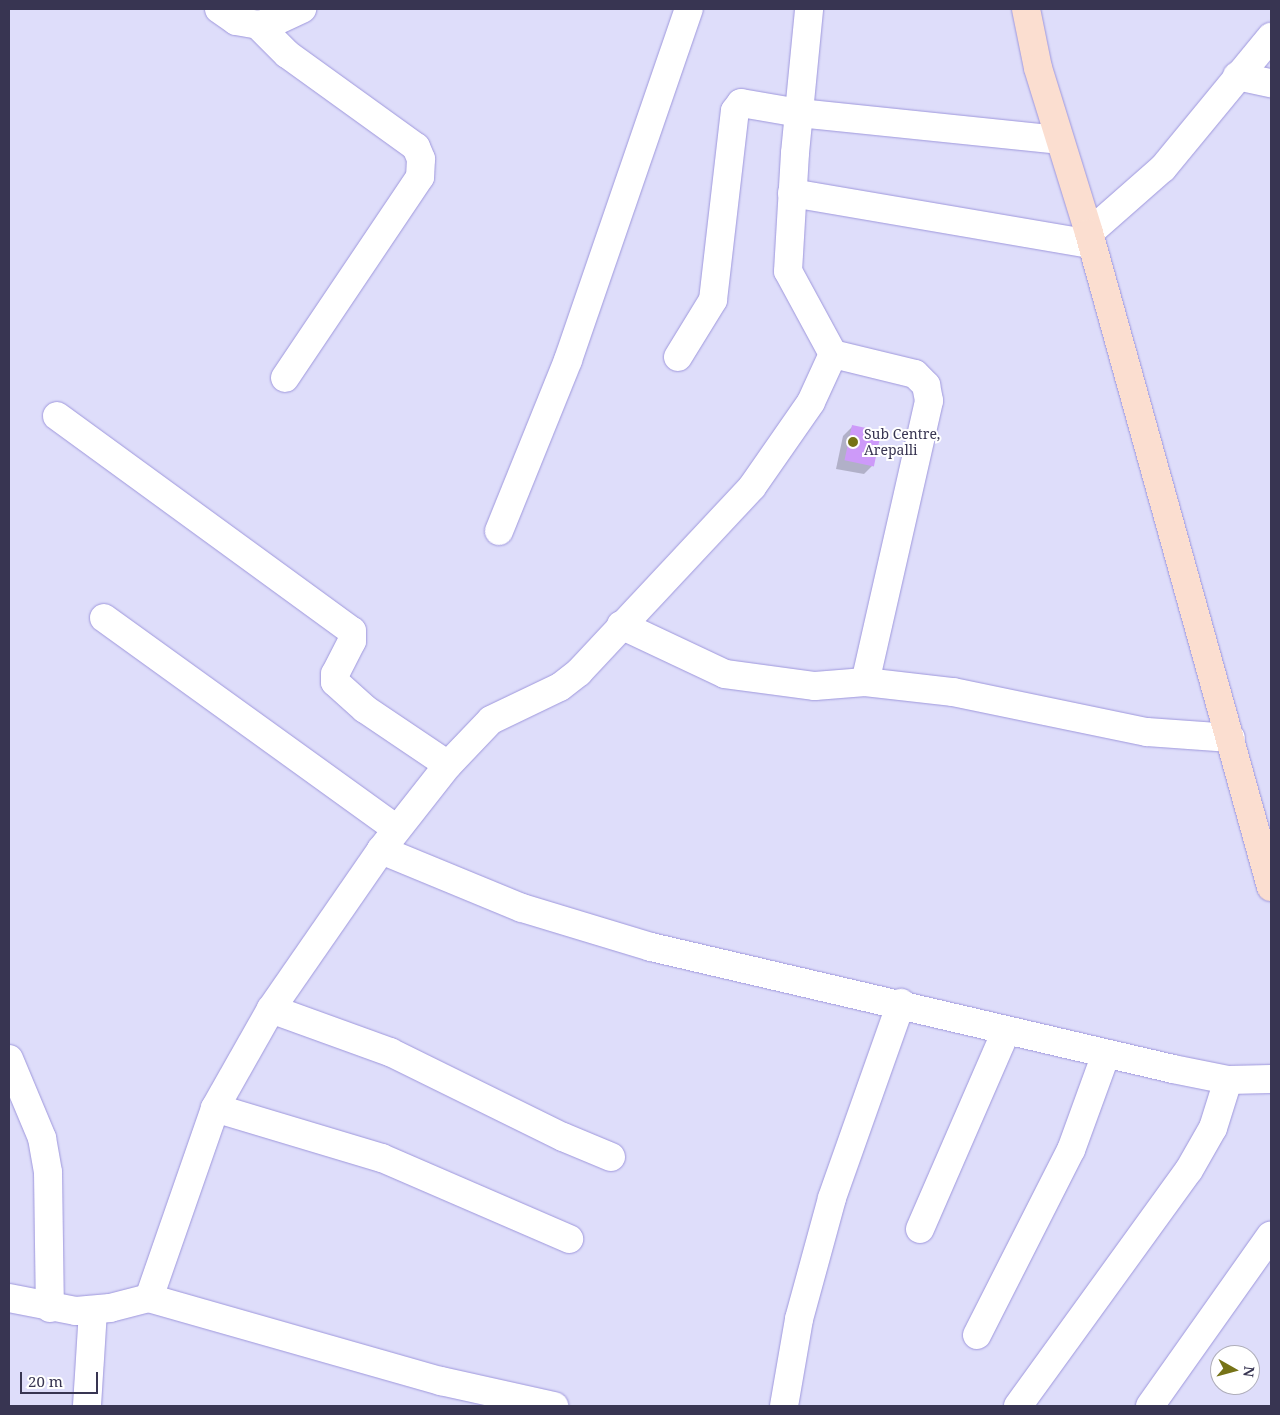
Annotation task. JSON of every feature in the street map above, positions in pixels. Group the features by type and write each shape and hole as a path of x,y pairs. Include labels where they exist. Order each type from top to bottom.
{"main road":[{"path":"1026,9 1038,68 1089,239 1231,738 1271,887"}],"street":[{"path":"219,9 236,21 258,26 276,22 302,9"},
{"path":"499,531 568,360 689,9"},
{"path":"809,9 792,193 788,271 833,354 915,374 926,385 929,401 865,682"},
{"path":"258,26 287,54 416,147 421,159 420,178 285,378"},
{"path":"792,193 1038,238 1089,239 1163,168 1271,37"},
{"path":"1238,76 1271,83"},
{"path":"678,358 713,300 735,111 741,103 799,113 1060,140"},
{"path":"149,1298 215,1108 272,1009 389,839 448,764 491,720 560,686 580,672 621,625 752,487 811,402 833,354"},
{"path":"57,416 352,632 352,642 335,674 335,682 365,709 448,764"},
{"path":"104,618 389,839 522,908 651,947 901,1003 1006,1031 1106,1054 1228,1080 1271,1079"},
{"path":"621,625 725,674 815,686 865,682 952,692 1147,732 1231,738"},
{"path":"784,1406 799,1319 832,1198 901,1003"},
{"path":"272,1009 390,1052 563,1137 611,1157"},
{"path":"920,1229 1006,1031"},
{"path":"977,1335 1071,1150 1106,1054"},
{"path":"9,1059 42,1138 46,1163 50,1308"},
{"path":"1018,1406 1189,1170 1213,1128 1228,1080"},
{"path":"215,1108 382,1158 569,1239"},
{"path":"1150,1406 1271,1235"},
{"path":"9,1298 50,1308 92,1310 149,1298 441,1381 554,1406"},
{"path":"88,1406 92,1310"}],"building":[{"path":"852,425 881,431 874,466 845,460"}],"place":[{"name":"Sub Centre, Arepalli","path":"853,442"}]}
